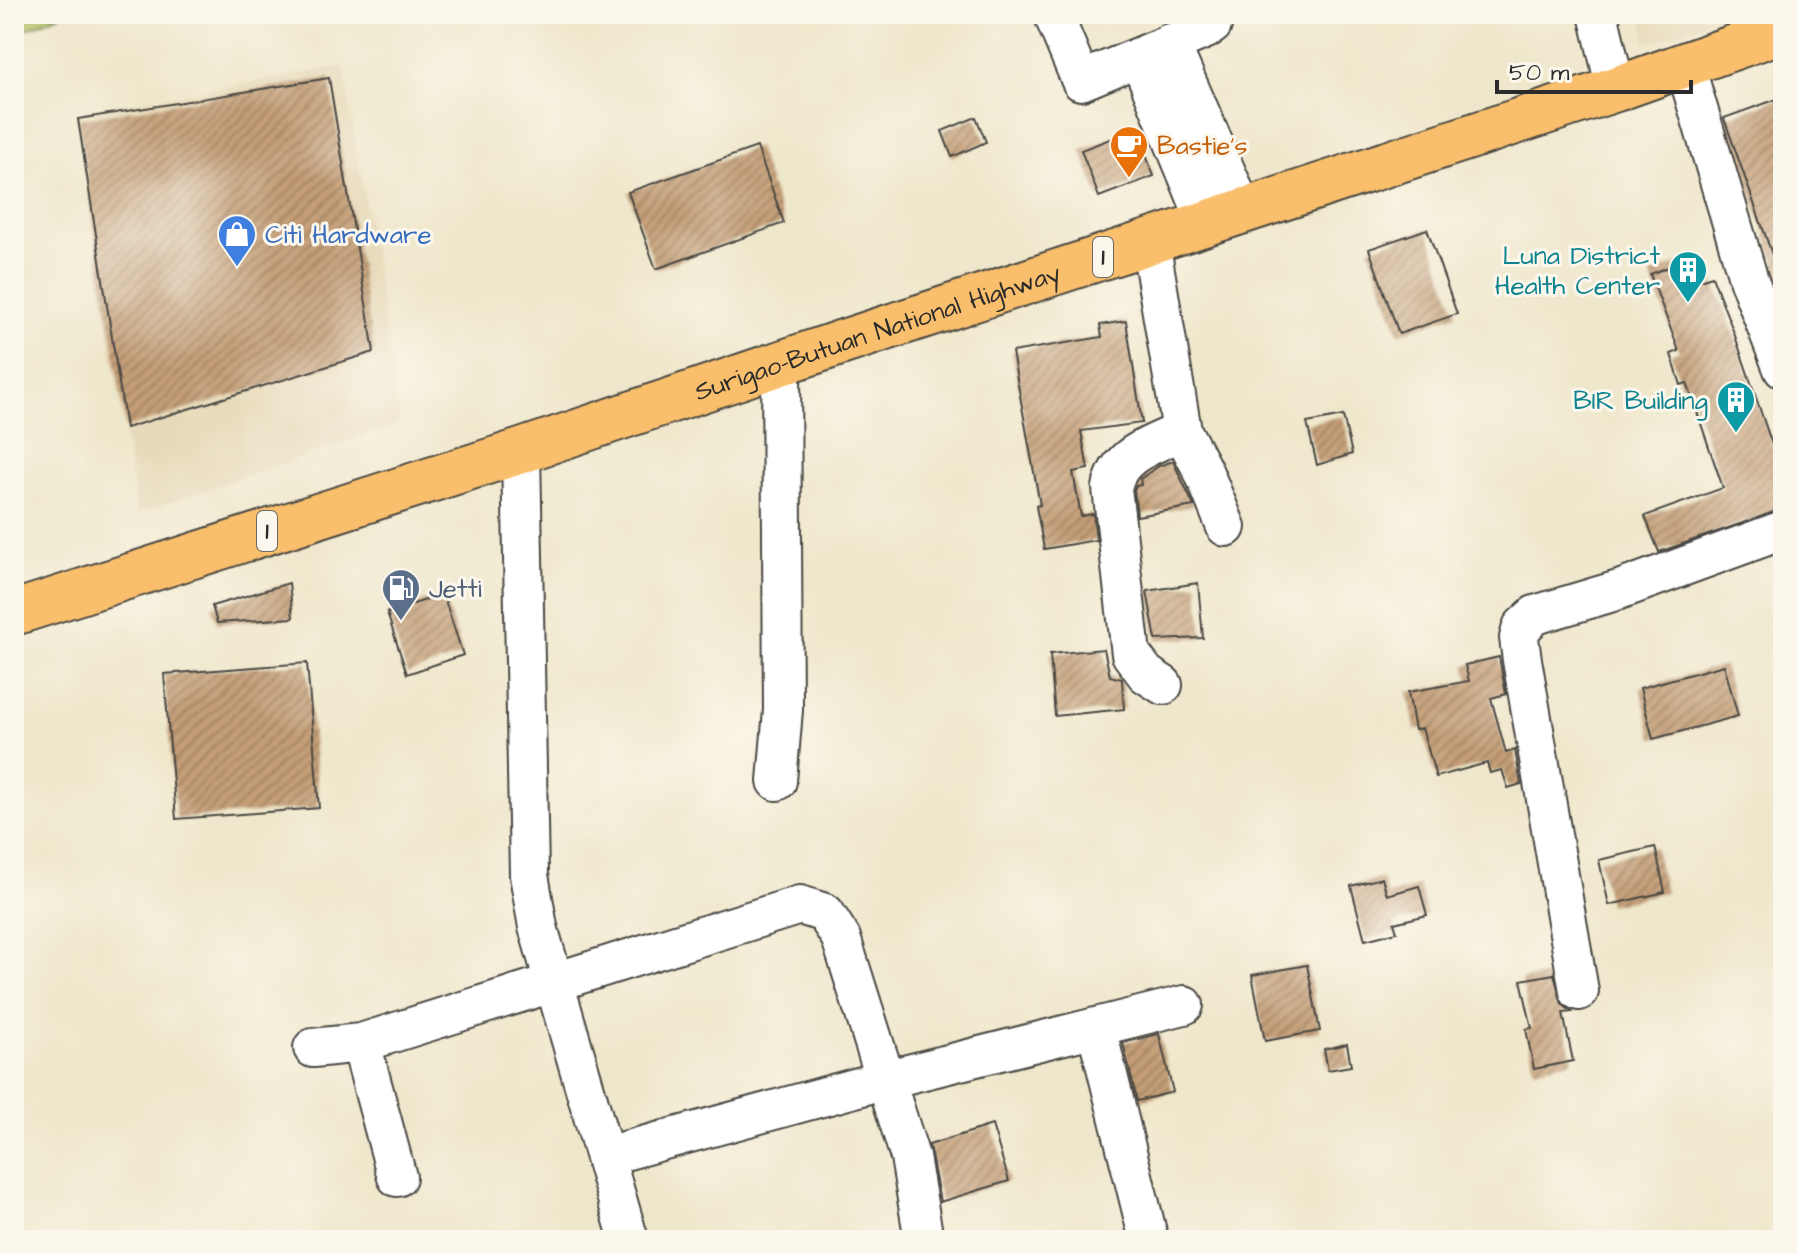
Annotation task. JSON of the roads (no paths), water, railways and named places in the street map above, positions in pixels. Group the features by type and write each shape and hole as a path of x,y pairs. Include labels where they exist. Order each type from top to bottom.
{"highway":[{"name":"Surigao-Butuan National Highway","path":"14,613 521,451 1616,89 1783,30"}],"street":[{"path":"1057,24 1081,81 1206,29 1212,25 1214,14"},
{"path":"1598,14 1616,89"},
{"path":"1154,50 1225,217"},
{"path":"1685,65 1749,281 1783,369"},
{"path":"1150,241 1182,431 1204,473 1226,527"},
{"path":"777,781 783,694 781,364"},
{"path":"1163,685 1146,674 1131,654 1112,488 1120,465 1130,456 1182,431"},
{"path":"521,451 529,875 538,927 629,1240"},
{"path":"1579,991 1522,660 1519,638 1522,627 1535,615 1619,590 1783,530"},
{"path":"313,1048 361,1043 800,905 825,913 841,938 910,1157 924,1240"},
{"path":"606,1156 884,1080 1184,1005"},
{"path":"1096,1027 1149,1240"},
{"path":"361,1043 397,1177"}],"place":[{"name":"Bastie's","path":"1129,179"},
{"name":"Citi Hardware","path":"237,268"},
{"name":"Luna District Health Center","path":"1688,304"},
{"name":"BIR Building","path":"1736,434"},
{"name":"Jetti","path":"401,622"}]}
